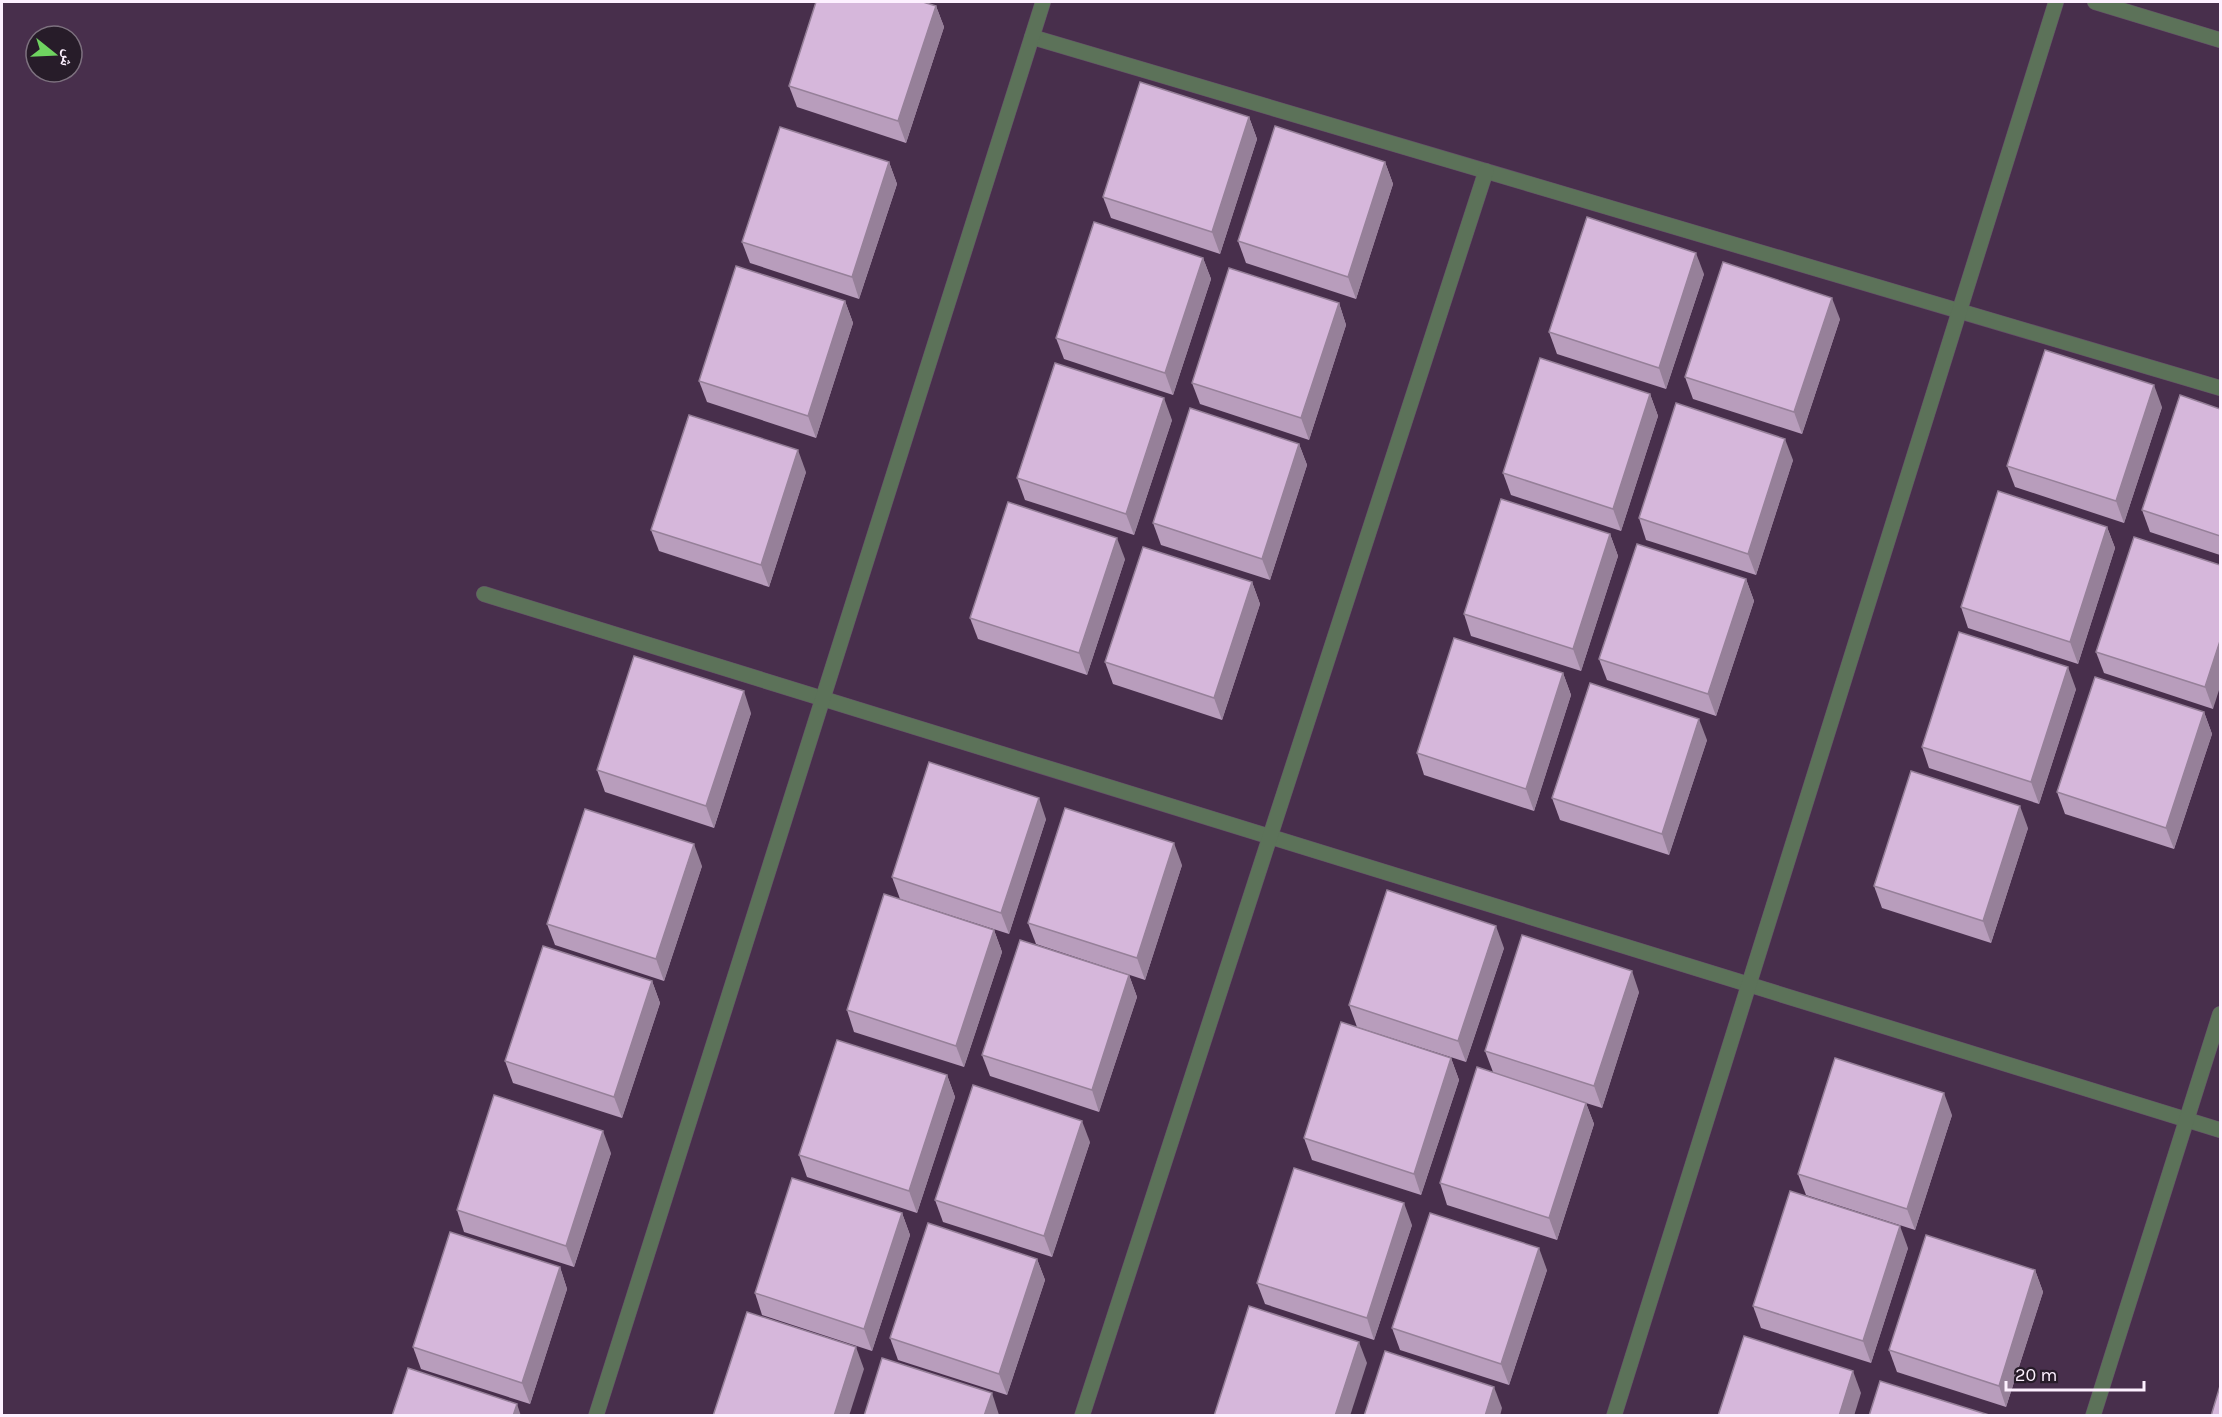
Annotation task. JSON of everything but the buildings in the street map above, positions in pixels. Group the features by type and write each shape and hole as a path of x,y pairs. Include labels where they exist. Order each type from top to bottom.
{"street":[{"path":"596,1416 1043,2"},
{"path":"1614,1416 2056,2"},
{"path":"2095,2 2220,40"},
{"path":"1032,37 2220,388"},
{"path":"1082,1416 1486,171"},
{"path":"484,594 2220,1130"},
{"path":"2093,1416 2220,1014"}]}
